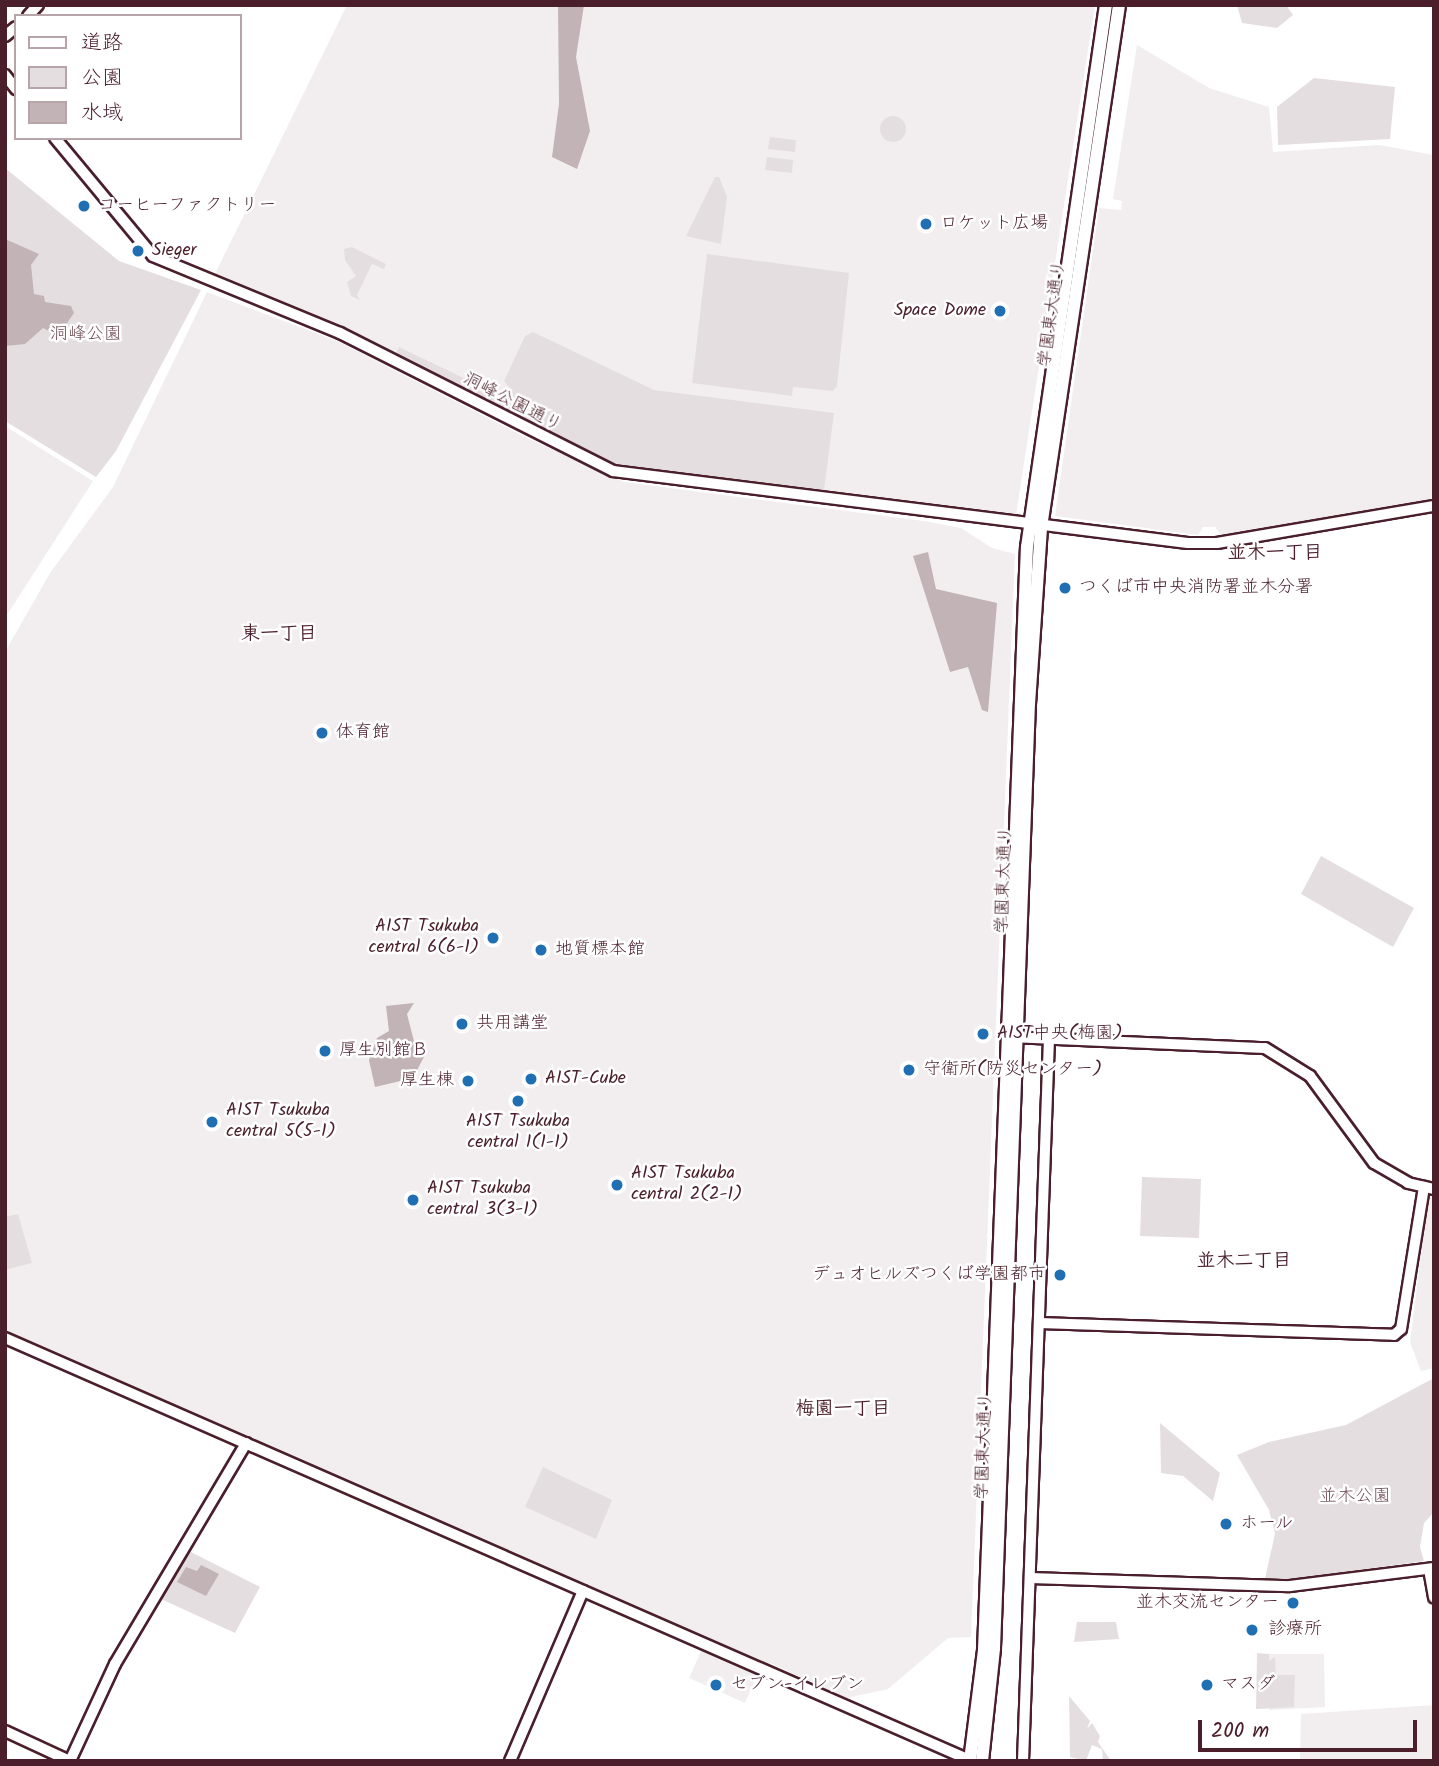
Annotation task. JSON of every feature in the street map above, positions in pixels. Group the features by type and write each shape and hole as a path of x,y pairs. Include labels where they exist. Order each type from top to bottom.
{"main road":[{"name":"学園東大通り","path":"971,1760 984,1650 1035,526 1106,5"},
{"name":"学園東大通り","path":"1035,526 1119,5"},
{"name":"学園東大通り","path":"982,1761 995,1648 1011,1037"}],"street":[{"name":"洞峰公園通り","path":"57,140 153,256 340,333 613,471 1035,526 1212,544 1434,506"},
{"path":"1011,1037 1265,1048 1310,1076 1374,1163 1429,1188 1401,1329 1394,1335 1039,1324"},
{"path":"1023,1761 1049,1039"},
{"path":"5,1338 971,1760"},
{"path":"5,1731 70,1761 115,1664 246,1443"},
{"path":"1030,1578 1271,1586 1431,1568 1434,1598"},
{"path":"510,1761 583,1591"}],"shaded area":[{"path":"347,5 1095,5 1016,515 622,466 336,324 214,276"},
{"path":"1137,45 1209,88 1269,107 1273,152 1379,145 1434,155 1434,500 1221,535 1215,527 1203,527 1198,535 1055,516 1099,208 1121,210 1122,201 1113,199"},
{"path":"207,292 337,341 527,438 624,482 924,521 961,528 992,548 1015,554 971,1637 948,1638 888,1689 847,1698 770,1663 767,1666 5,1334 5,652 50,573 113,487"},
{"path":"5,426 93,481 5,618"},
{"path":"1434,1195 1434,1368 1421,1371 1410,1342 1428,1198"},
{"path":"702,1649 758,1673 745,1703 689,1678"},
{"path":"1269,1654 1324,1654 1325,1707 1269,1710"},
{"path":"1434,1705 1434,1761 1300,1761 1301,1714"}],"green space":[{"path":"1237,5 1286,5 1293,15 1277,28 1242,23"},
{"path":"1314,78 1395,87 1390,139 1278,145 1277,107"},
{"path":"893,116 902,120 906,129 902,138 893,142 884,138 880,129 884,120"},
{"path":"770,137 796,140 795,152 768,149"},
{"path":"767,157 793,160 792,173 765,170"},
{"name":"洞峰公園","path":"5,168 119,261 201,290 116,451 96,477 5,421"},
{"path":"715,177 719,177 727,197 721,244 686,236"},
{"path":"352,247 386,264 384,269 372,264 357,295 360,300 351,296 347,282 356,276 345,260 344,249"},
{"path":"707,254 849,273 837,386 833,391 793,387 792,396 692,383"},
{"path":"533,332 654,390 834,413 824,490 634,469 611,462 396,354 399,347 497,394 510,388 504,381 525,336"},
{"path":"1321,856 1414,908 1393,947 1301,894"},
{"path":"1142,1177 1201,1179 1199,1238 1140,1236"},
{"path":"18,1214 32,1263 5,1270 5,1217"},
{"name":"並木公園","path":"1434,1378 1434,1512 1424,1523 1420,1547 1424,1561 1264,1583 1275,1534 1269,1510 1237,1455 1269,1442 1346,1425"},
{"path":"1160,1423 1220,1473 1213,1501 1183,1476 1161,1473"},
{"path":"543,1467 612,1500 596,1539 525,1507"},
{"path":"189,1551 260,1587 235,1633 161,1599"},
{"path":"1077,1622 1116,1622 1119,1639 1074,1642"},
{"path":"1257,1653 1269,1654 1269,1661 1275,1657 1276,1675 1295,1675 1294,1707 1256,1709"},
{"path":"1069,1696 1090,1721 1087,1729 1092,1723 1100,1736 1098,1742 1111,1761 1103,1761 1102,1749 1092,1745 1086,1761 1070,1757"}],"water":[{"path":"558,5 584,5 576,57 590,131 577,169 552,157 559,104"},
{"path":"5,239 39,254 31,265 34,294 44,296 45,302 71,306 74,313 58,336 43,328 25,344 5,346"},
{"path":"928,552 936,589 997,603 988,712 982,710 968,667 950,672 913,556"},
{"path":"414,1003 407,1014 415,1045 427,1051 413,1078 375,1087 369,1060 377,1038 389,1031 386,1006"},
{"path":"201,1565 219,1574 206,1596 177,1582 186,1567 197,1571"}],"place":[{"name":"コーヒーファクトリー","path":"84,206"},
{"name":"ロケット広場","path":"926,224"},
{"name":"Sieger","path":"138,251"},
{"name":"Space Dome","path":"1000,311"},
{"name":"つくば市中央消防署並木分署","path":"1065,588"},
{"name":"体育館","path":"322,733"},
{"name":"AIST Tsukuba central 6(6-1)","path":"493,938"},
{"name":"地質標本館","path":"541,950"},
{"name":"共用講堂","path":"462,1024"},
{"name":"AIST中央(梅園)","path":"983,1034"},
{"name":"厚生別館Ｂ","path":"325,1051"},
{"name":"守衛所(防災センター)","path":"909,1070"},
{"name":"AIST-Cube","path":"531,1079"},
{"name":"厚生棟","path":"468,1081"},
{"name":"AIST Tsukuba central 1(1-1)","path":"518,1101"},
{"name":"AIST Tsukuba central 5(5-1)","path":"212,1122"},
{"name":"AIST Tsukuba central 2(2-1)","path":"617,1185"},
{"name":"AIST Tsukuba central 3(3-1)","path":"413,1200"},
{"name":"デュオヒルズつくば学園都市","path":"1060,1275"},
{"name":"ホール","path":"1226,1524"},
{"name":"並木交流センター","path":"1293,1603"},
{"name":"診療所","path":"1252,1630"},
{"name":"セブン-イレブン","path":"716,1685"},
{"name":"マスダ","path":"1207,1685"}],"district":[{"name":"並木一丁目","path":"1275,554"},
{"name":"東一丁目","path":"279,635"},
{"name":"並木二丁目","path":"1244,1262"},
{"name":"梅園一丁目","path":"843,1410"}]}
